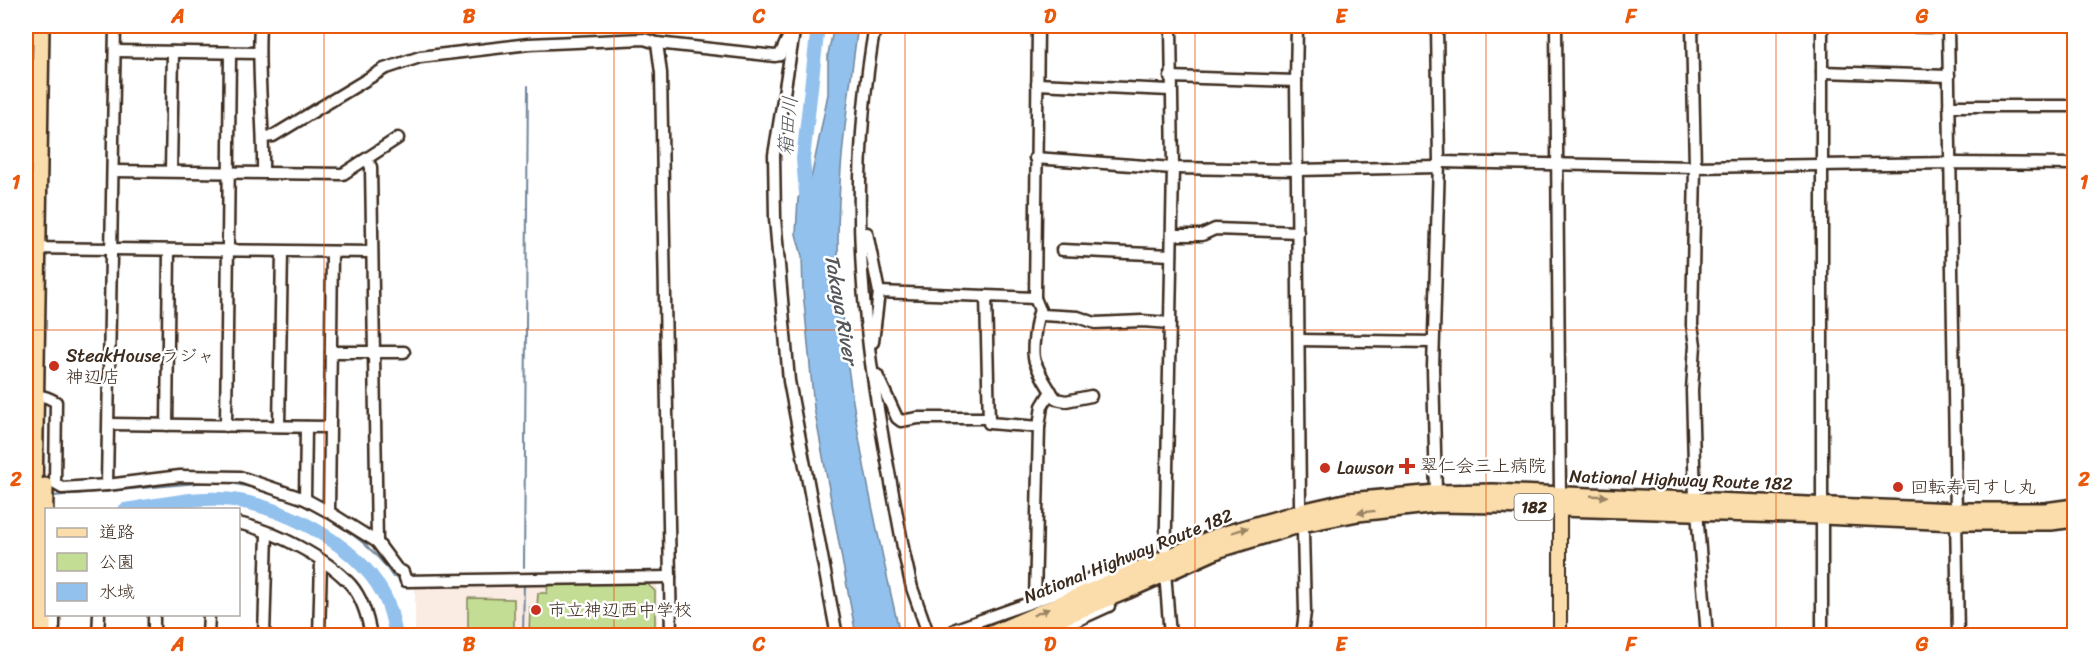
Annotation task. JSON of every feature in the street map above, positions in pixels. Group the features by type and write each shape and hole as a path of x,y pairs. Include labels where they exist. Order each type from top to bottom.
{"highway":[{"path":"35,633 39,523 35,504 40,396 37,248 41,26"},
{"path":"37,248 50,26"},
{"name":"National Highway Route 182","path":"987,636 1141,569 1165,565 1220,549 1349,501 1436,493 1493,492 1560,502"},
{"name":"National Highway Route 182","path":"1302,518 1437,504 1501,505 1560,502 1956,516 2051,522 2074,519"},
{"name":"National Highway Route 182","path":"1956,516 2074,507"},
{"name":"National Highway Route 182","path":"1017,636 1126,591 1165,565"}],"main road":[{"path":"1560,502 1560,636"}],"street":[{"path":"107,485 115,26"},
{"path":"260,26 263,172"},
{"path":"264,137 273,136 384,69 420,57 529,44 644,39 657,43 775,56 780,55 795,26"},
{"path":"795,26 774,155 776,218 789,381 837,636"},
{"path":"875,26 870,52 861,146 863,284 872,371 904,553 912,588 929,636"},
{"path":"1038,26 1035,298 1042,315 1078,317 1095,323 1142,321 1170,323"},
{"path":"1170,636 1165,565 1173,168 1170,90 1171,26"},
{"path":"1297,26 1299,340 1305,612 1302,636"},
{"path":"1436,493 1433,342 1439,165 1437,26"},
{"path":"1556,26 1560,502"},
{"path":"1692,26 1695,167 1692,325 1695,345 1692,390 1696,506 1707,636"},
{"path":"1822,26 1822,636"},
{"path":"1876,26 1948,26 1958,636"},
{"path":"657,43 661,72 671,636"},
{"path":"115,51 259,53"},
{"path":"171,171 173,52"},
{"path":"226,426 230,54"},
{"path":"1822,72 1949,76"},
{"path":"1170,77 1296,81"},
{"path":"1037,84 1170,90"},
{"path":"1949,106 2074,106"},
{"path":"114,171 343,174 398,138"},
{"path":"1035,158 1173,168 1298,171 1439,165 1695,167 2074,164"},
{"path":"367,159 371,166 377,542"},
{"path":"861,218 864,220 879,292 872,347 869,350"},
{"path":"1172,235 1202,235 1215,229 1298,232"},
{"path":"37,248 372,252"},
{"path":"167,425 169,250"},
{"path":"1062,250 1171,255"},
{"path":"279,426 282,252"},
{"path":"329,512 332,252"},
{"path":"879,292 1035,298"},
{"path":"986,296 989,423 1039,427"},
{"path":"1040,310 1037,318 1034,359 1051,391 1056,399 1066,401 1091,396"},
{"path":"1299,340 1433,342"},
{"path":"332,352 404,352"},
{"path":"872,371 876,373 897,418 901,421 918,418 989,418"},
{"path":"1035,601 1039,427 1042,406 1051,391"},
{"path":"26,421 26,403 40,396 56,402 55,484 62,488 180,476 240,477 305,499 377,542 397,569 403,572 406,581 670,577"},
{"path":"109,424 329,427"},
{"path":"305,499 306,427"},
{"path":"240,524 296,546 321,561 351,585 369,618 371,636"},
{"path":"264,636 267,533"},
{"path":"319,636 321,561"},
{"path":"951,636 956,629 1035,601 1127,564 1141,569"},
{"path":"1043,636 1124,599 1126,591"},
{"path":"35,633 54,627 54,616"},
{"path":"98,636 99,616"},
{"path":"153,636 154,616"},
{"path":"208,636 209,616"}],"shaded area":[{"name":"市立神辺西中学校","path":"657,580 658,635 415,635 415,584"}],"green space":[{"path":"646,583 655,591 655,635 529,635 530,607 537,607 538,593 547,593 548,584"},
{"path":"468,598 514,599 514,635 468,635"}],"water":[{"name":"Takaya River","path":"834,26 858,26 841,165 838,235 841,305 858,430 873,513 900,635 856,635 814,408 802,256 796,234 798,198 810,184 828,94 828,54"}],"waterway":[{"name":"箱田川","path":"807,205 803,159 818,26"},
{"path":"655,66 663,492"},
{"path":"524,567 528,86"},
{"path":"53,496 209,482 231,483 259,489"},
{"path":"139,508 186,501 221,499 265,507 289,516 334,542 370,574 387,602 396,636"},
{"path":"293,500 349,532 373,552 393,577 400,577"},
{"path":"523,636 524,582"}],"place":[{"name":"SteakHouseラジャ 神辺店","path":"54,366"},
{"name":"翠仁会三上病院","path":"1407,466"},
{"name":"Lawson","path":"1325,468"},
{"name":"回転寿司すし丸","path":"1898,487"},
{"name":"市立神辺西中学校","path":"536,610"}]}
